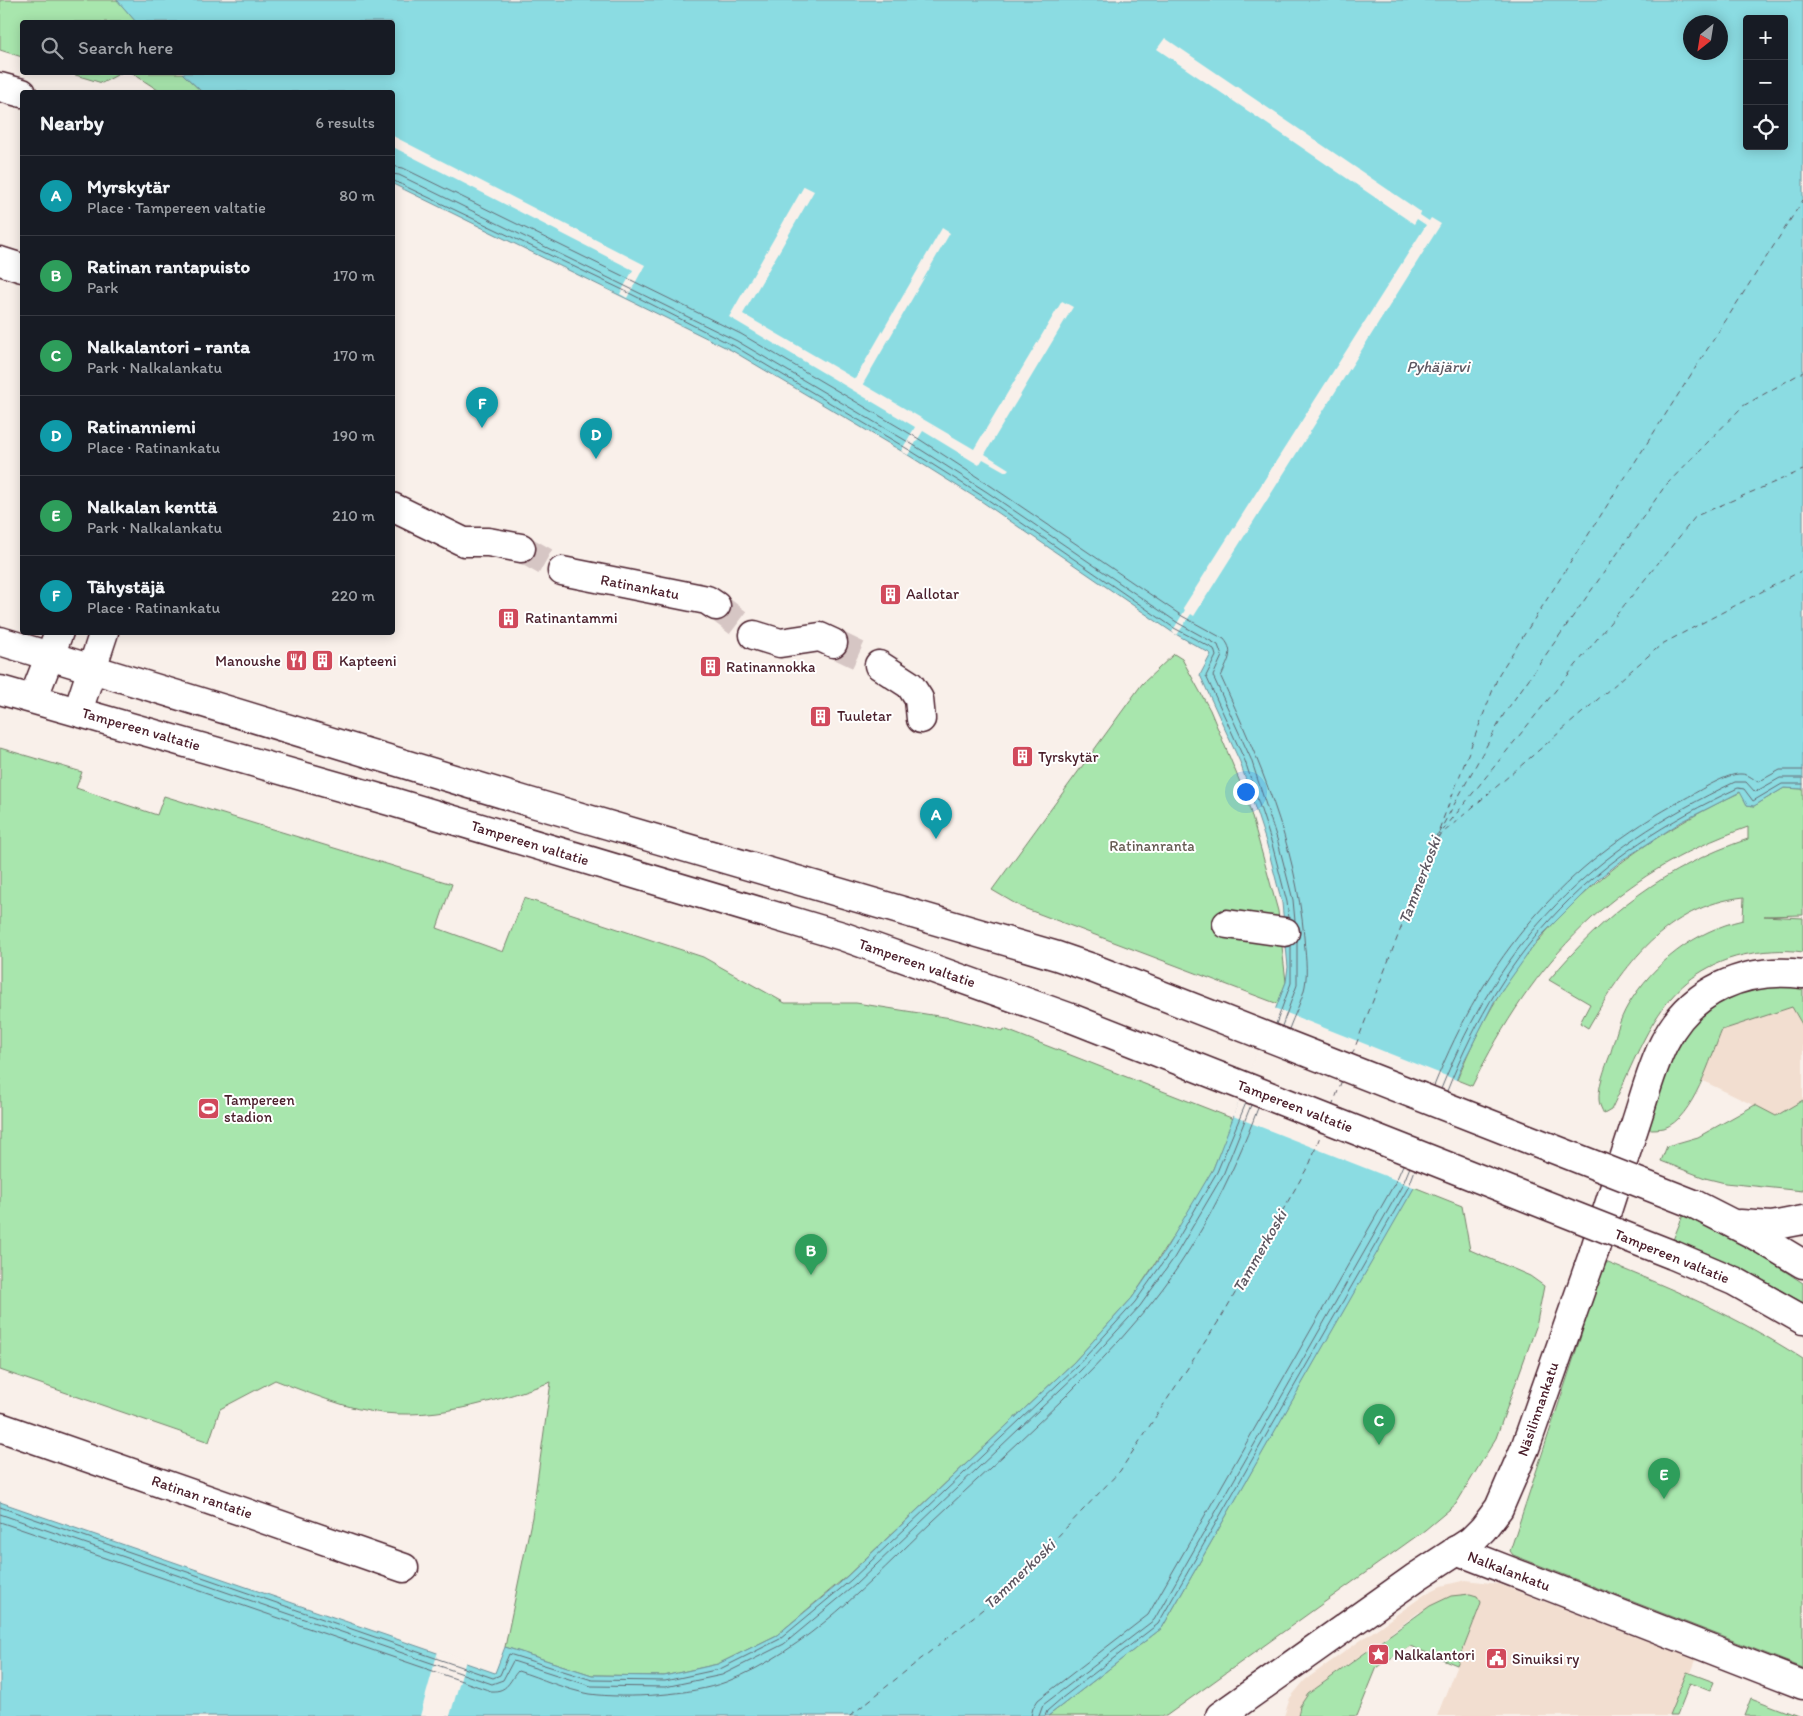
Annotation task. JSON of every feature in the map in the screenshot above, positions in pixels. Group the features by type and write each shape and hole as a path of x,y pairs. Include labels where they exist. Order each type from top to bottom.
{"main road":[{"path":"0,87 20,92"},
{"path":"0,261 20,267"},
{"path":"395,508 464,542 488,542 521,548"},
{"name":"Ratinankatu","path":"562,571 706,600 716,606"},
{"path":"78,712 103,635"},
{"path":"754,635 780,643 820,637 833,643"},
{"path":"0,641 54,644 91,668 526,801 1057,956 1092,968 1694,1204 1729,1221 1803,1264"},
{"path":"33,699 54,644"},
{"path":"879,666 910,686 919,699 921,719"},
{"name":"Tampereen valtatie","path":"0,690 402,804 842,936 1071,1018 1673,1255 1742,1286 1803,1320"},
{"path":"1227,924 1285,932"},
{"name":"Näsilinnankatu","path":"1456,1550 1483,1530 1499,1508 1510,1486 1594,1252 1658,1056 1676,1024 1704,996 1729,982 1758,973 1803,974"},
{"path":"1729,1221 1772,1226 1803,1220"},
{"name":"Ratinan rantatie","path":"0,1427 404,1568"},
{"name":"Nalkalankatu","path":"1230,1713 1456,1550 1803,1685"}],"shaded area":[{"path":"1792,1007 1803,1026 1803,1100 1776,1116 1701,1080 1722,1030"},
{"path":"1466,1580 1499,1584 1696,1660 1674,1716 1437,1716 1480,1606 1419,1612 1308,1694 1300,1706 1298,1716 1284,1716 1290,1698 1305,1680 1427,1593 1441,1586"}],"green space":[{"path":"0,0 117,0 135,20 20,20 20,56 0,50"},
{"path":"76,75 117,75 102,83"},
{"path":"135,75 184,75 200,90 158,90"},
{"name":"Ratinanranta","path":"1174,654 1182,659 1210,710 1247,799 1278,911 1286,982 1278,1004 1021,907 992,890 1142,684"},
{"path":"0,748 82,772 76,788 157,815 164,796 452,884 437,928 503,952 524,898 703,957 785,1003 856,1003 951,1018 1003,1031 1004,1029 1234,1119 1213,1169 1187,1216 1132,1298 1074,1362 847,1576 777,1635 718,1664 664,1676 592,1675 505,1647 532,1517 551,1382 475,1405 423,1413 397,1414 370,1411 344,1405 275,1380 220,1409 209,1442 0,1370"},
{"path":"1784,788 1803,789 1803,915 1764,916 1803,918 1803,952 1773,951 1743,955 1715,964 1692,978 1674,995 1658,1015 1645,1037 1611,1110 1604,1114 1599,1102 1601,1083 1620,1023 1628,1005 1650,976 1677,951 1708,932 1743,920 1744,897 1716,903 1692,912 1650,942 1617,982 1588,1028 1580,1023 1590,1004 1549,980 1592,934 1638,895 1690,863 1748,839 1748,827 1700,846 1657,870 1618,896 1583,927 1551,961 1522,999 1496,1041 1472,1086 1457,1080 1479,1030 1506,985 1536,944 1569,907 1607,874 1648,844 1693,817 1741,792 1747,805 1754,806"},
{"path":"1803,984 1803,1026 1792,1007 1722,1030 1700,1085 1684,1113 1664,1128 1648,1129 1675,1048 1700,1011 1733,990"},
{"path":"1803,1100 1803,1191 1725,1183 1705,1178 1661,1161 1667,1146 1698,1137 1755,1105 1776,1116"},
{"path":"1414,1187 1462,1206 1470,1250 1530,1276 1544,1286 1536,1327 1496,1438 1456,1504 1425,1530 1166,1716 1048,1716 1162,1628"},
{"path":"1683,1215 1760,1255 1803,1283 1803,1303 1747,1271 1673,1240"},
{"path":"1603,1261 1656,1282 1730,1317 1803,1359 1803,1668 1513,1555 1510,1551 1580,1339"},
{"name":"Nalkalantori","path":"1470,1594 1477,1596 1481,1602 1457,1665 1410,1646 1377,1667 1357,1716 1298,1716 1300,1706 1308,1694 1430,1606 1451,1596"},
{"path":"1687,1672 1714,1682 1710,1691 1690,1683 1677,1716 1669,1716"},
{"path":"1751,1698 1798,1716 1744,1716"}],"water":[{"name":"Pyhäjärvi","path":"117,0 1803,0 1803,789 1784,788 1754,806 1747,805 1740,792 1681,822 1624,859 1598,879 1540,937 1494,1002 1463,1063 1414,1188 1162,1628 1048,1716 0,1716 0,1502 495,1673 505,1647 592,1675 664,1676 718,1664 777,1635 840,1583 1074,1362 1132,1298 1164,1252 1213,1169 1286,982 1288,967 1282,903 1267,845 1240,762 1200,675 1211,654 1172,632 981,501 908,455 731,350 395,185 395,90 200,90 184,75 395,75 395,20 134,20"}],"pier":[{"path":"1165,38 1421,212 1420,215 1429,221 1431,218 1441,224 1194,616 1191,614 1177,635 1172,632 1185,610 1183,608 1426,225 1417,219 1414,224 1157,49"},
{"path":"395,137 645,265 627,298 620,294 633,270 395,148"},
{"path":"804,186 814,191 743,314 855,379 942,228 950,233 863,384 974,449 1062,301 1073,307 985,454 1009,469 1006,472 983,459 979,465 923,431 908,455 901,451 915,427 729,317"},
{"path":"1274,1008 1459,1081 1416,1188 1233,1116"},
{"path":"438,1651 466,1660 450,1716 420,1716"}],"ferry route":[{"path":"1352,1055 1499,674 1803,200"},
{"path":"1438,834 1504,714 1665,486 1743,406 1803,372"},
{"path":"1436,839 1696,516 1803,470"},
{"path":"1437,838 1662,644 1803,570"},
{"path":"1332,1107 1342,1080"},
{"path":"850,1716 1008,1589 1120,1471 1222,1316 1310,1163 1322,1131"}],"tunnel":[{"path":"521,548 562,571"},
{"path":"716,606 754,635"},
{"path":"833,643 879,665"}],"place":[{"name":"Tähystäjä","path":"482,428"},
{"name":"Ratinanniemi","path":"596,459"},
{"name":"Aallotar","path":"890,594"},
{"name":"Ratinantammi","path":"509,618"},
{"name":"Manoushe","path":"297,661"},
{"name":"Kapteeni","path":"323,661"},
{"name":"Ratinannokka","path":"710,667"},
{"name":"Tuuletar","path":"821,716"},
{"name":"Tyrskytär","path":"1022,757"},
{"name":"Myrskytär","path":"936,839"},
{"name":"Tampereen stadion","path":"208,1109"},
{"name":"Ratinan rantapuisto","path":"811,1275"},
{"name":"Nalkalantori - ranta","path":"1379,1445"},
{"name":"Nalkalan kenttä","path":"1664,1499"},
{"name":"Nalkalantori","path":"1378,1655"},
{"name":"Sinuiksi ry","path":"1496,1659"}],"water label":[{"name":"Tammerkoski","path":"1419,880"},
{"name":"Tammerkoski","path":"1259,1251"},
{"name":"Tammerkoski","path":"1019,1574"}]}
